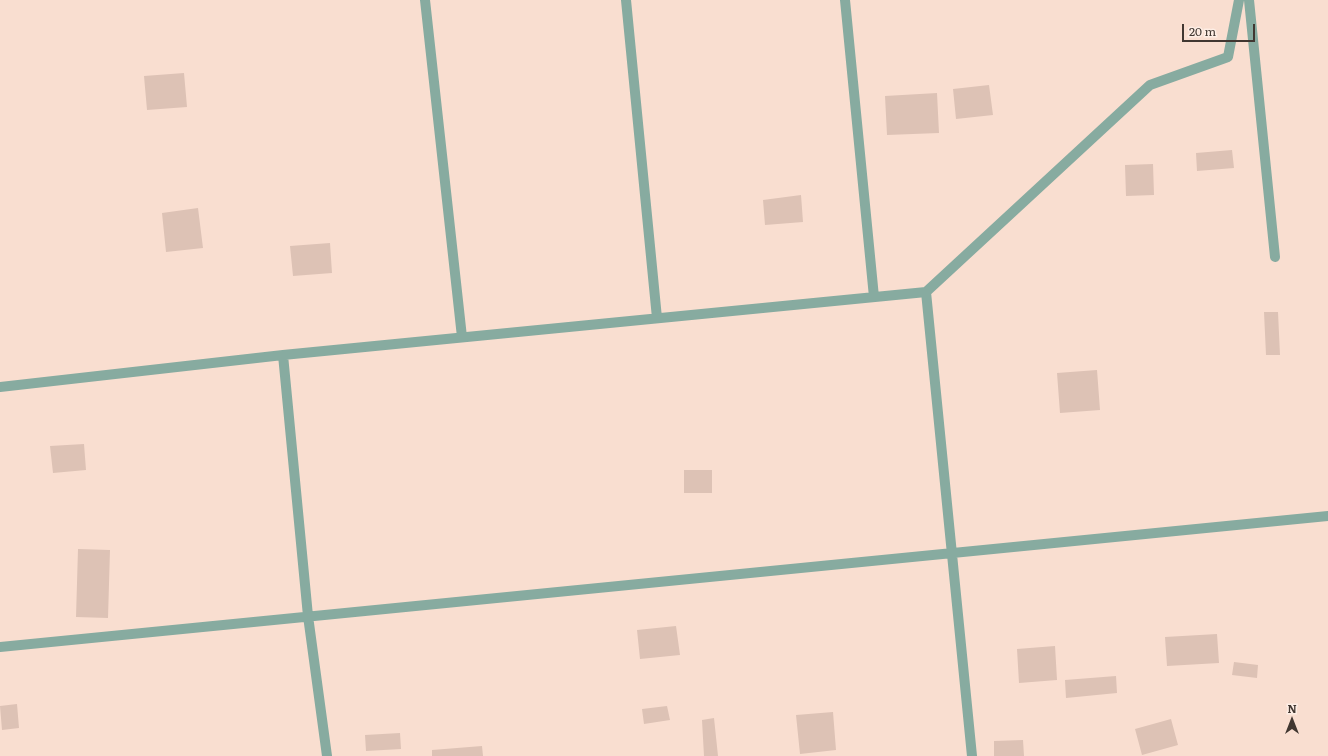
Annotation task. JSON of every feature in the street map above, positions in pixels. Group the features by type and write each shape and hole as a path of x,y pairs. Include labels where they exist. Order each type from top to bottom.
{"street":[{"path":"425,0 462,337"},
{"path":"626,0 657,318"},
{"path":"845,0 874,297"},
{"path":"0,387 283,355 926,292 1150,85 1228,58 1240,0"},
{"path":"1249,0 1275,257"},
{"path":"926,292 972,756"},
{"path":"283,355 308,616 327,756"},
{"path":"0,646 1328,516"}],"building":[{"path":"184,73 187,107 147,110 144,76"},
{"path":"989,85 993,115 956,119 953,89"},
{"path":"937,93 939,133 887,135 885,96"},
{"path":"1232,150 1234,168 1197,171 1196,153"},
{"path":"1153,164 1154,195 1126,196 1125,165"},
{"path":"801,195 803,222 765,225 763,200"},
{"path":"198,208 203,248 166,252 162,213"},
{"path":"330,243 332,273 293,276 290,246"},
{"path":"1264,312 1278,312 1280,355 1266,355"},
{"path":"1097,370 1100,410 1060,413 1057,373"},
{"path":"84,444 86,470 53,473 50,446"},
{"path":"684,470 712,470 712,493 684,493"},
{"path":"78,549 110,550 108,618 76,617"},
{"path":"676,626 680,655 640,659 637,630"},
{"path":"1217,634 1219,663 1167,666 1165,637"},
{"path":"1055,646 1057,680 1019,683 1017,649"},
{"path":"1234,662 1258,665 1257,678 1232,675"},
{"path":"1116,676 1117,693 1066,698 1065,680"},
{"path":"17,704 19,728 2,730 0,706"},
{"path":"667,706 670,720 644,724 642,709"},
{"path":"833,712 836,750 800,754 796,715"},
{"path":"714,718 718,756 704,756 702,720"},
{"path":"1171,719 1178,745 1142,755 1135,729"},
{"path":"400,733 401,749 366,751 365,735"},
{"path":"1023,740 1024,756 994,756 994,741"},
{"path":"482,746 483,756 432,756 432,750"}]}
